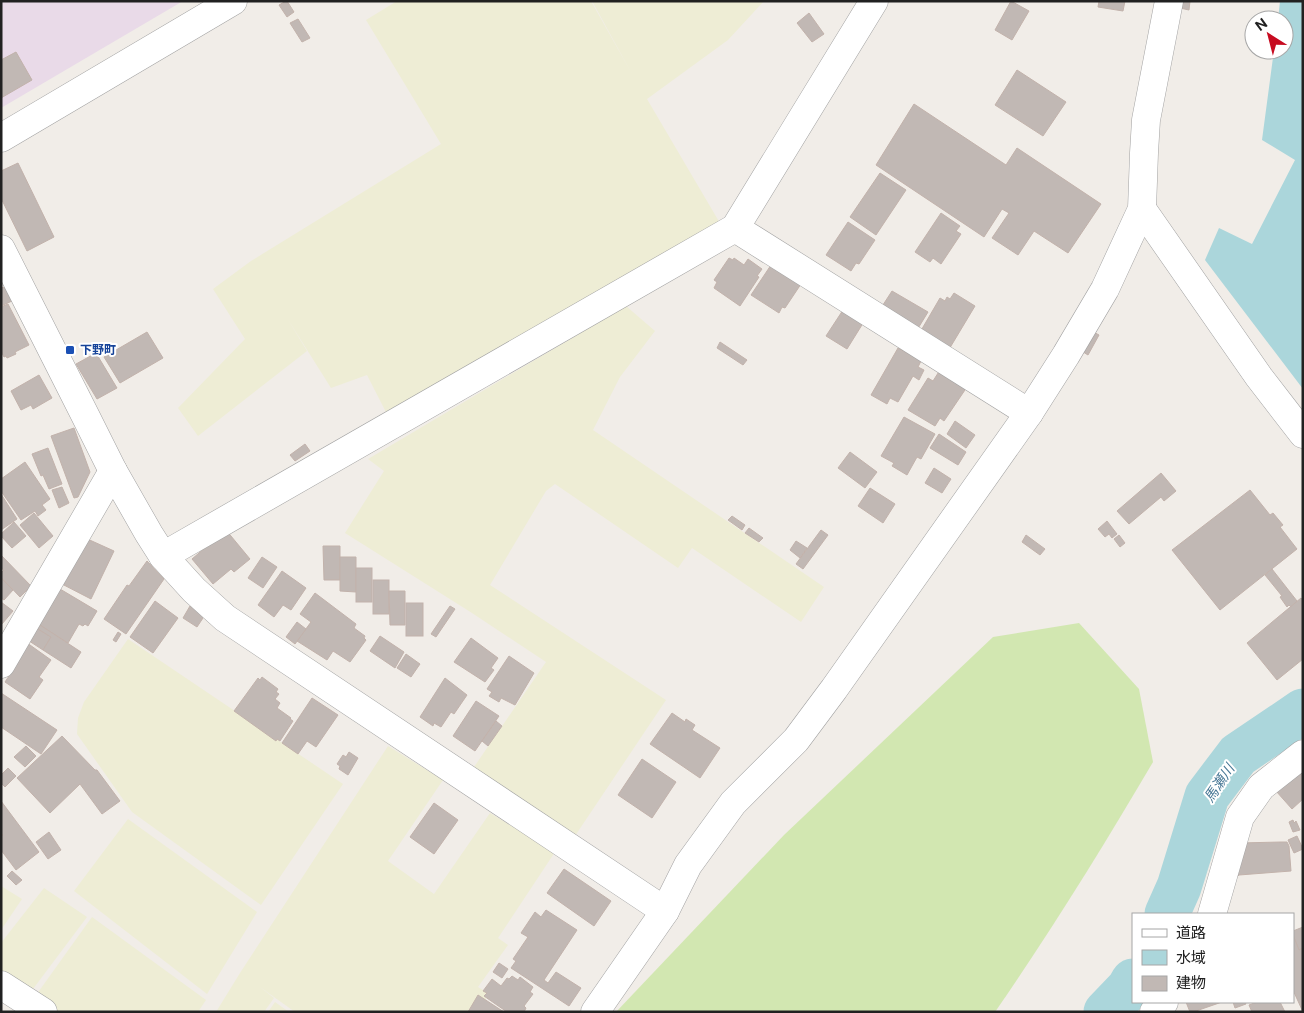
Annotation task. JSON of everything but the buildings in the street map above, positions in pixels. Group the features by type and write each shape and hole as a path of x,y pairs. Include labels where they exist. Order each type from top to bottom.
{"street":[{"path":"1,138 232,1"},
{"path":"163,556 735,228 874,1"},
{"path":"595,1012 665,911 688,865 734,803 796,740 1029,413 1105,289 1142,209 1146,120 1169,1"},
{"path":"1142,209 1258,377 1303,434"},
{"path":"735,228 1029,413"},
{"path":"1,249 113,471 163,556 194,590 225,618 665,911"},
{"path":"1,664 113,471"},
{"path":"1212,913 1240,817 1261,787 1303,754"},
{"path":"1,985 43,1012"},
{"path":"1154,1012 1163,1003"}],"shaded area":[{"path":"1,1 183,1 1,108"}],"green space":[{"path":"397,1 591,1 632,74 592,1 764,1 728,40 647,99 724,230 389,418 367,375 331,388 287,318 307,351 198,436 178,408 245,339 213,289 251,261 441,144 366,20"},
{"path":"626,306 655,331 620,377 593,430 824,587 801,622 692,548 678,568 555,484 546,491 490,585 666,700 575,836 474,767 546,662 345,533 384,471 368,459"},
{"path":"1079,623 1139,689 1153,762 1076,888 995,1012 616,1012 784,835 993,637"},
{"path":"128,639 343,784 261,905 132,812 77,734 78,718 84,702"},
{"path":"388,746 443,780 388,861 434,894 490,813 555,852 498,938 508,945 478,987 489,994 476,1012 295,1012 260,987 274,998 264,1012 216,1012 240,973"},
{"path":"128,819 257,912 207,994 74,891"},
{"path":"1,886 22,899 1,930"},
{"path":"44,888 87,917 27,997 1,980 1,943"},
{"path":"92,917 206,1000 198,1012 55,1012 34,998"},
{"path":"275,1002 289,1012 268,1012"}],"water":[{"path":"1280,1 1303,1 1303,389 1205,260 1219,228 1252,244 1295,160 1262,140 1273,60 1294,60 1294,10 1279,10"}],"waterway":[{"name":"馬瀬川","path":"1167,913 1179,887 1207,796 1238,755 1303,711"},
{"name":"馬瀬川","path":"1106,1012 1132,983"}],"place":[{"name":"下野町","path":"70,350"}]}
